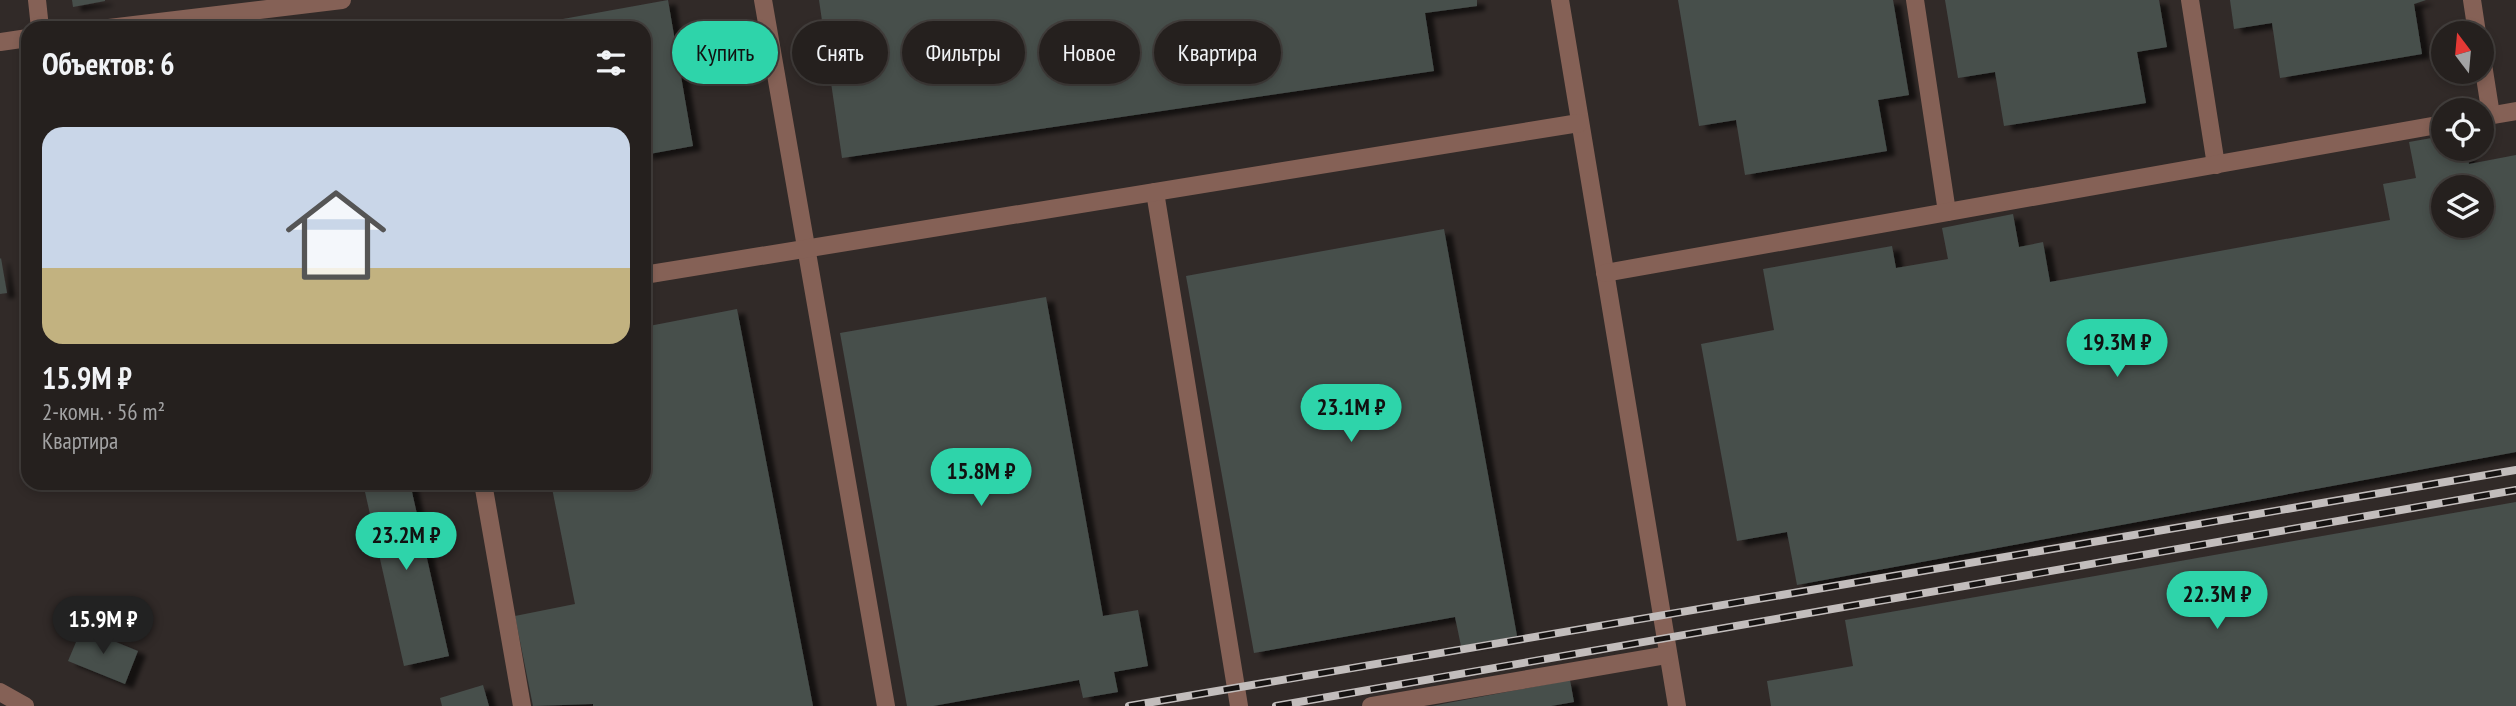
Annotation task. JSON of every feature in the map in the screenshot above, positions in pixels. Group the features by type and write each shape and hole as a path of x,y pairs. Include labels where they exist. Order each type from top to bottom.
{"lane":[{"path":"37,0 39,21"},
{"path":"167,21 342,0"},
{"path":"763,0 886,706"},
{"path":"1560,0 1677,706"},
{"path":"1915,0 1947,212"},
{"path":"2190,0 2216,165"},
{"path":"2472,0 2475,21"},
{"path":"0,42 21,39"},
{"path":"2494,115 2516,111"},
{"path":"651,274 1579,123"},
{"path":"1605,273 2431,126"},
{"path":"1155,192 1239,706"},
{"path":"485,490 522,706"},
{"path":"1371,706 1667,655"},
{"path":"0,692 25,706"}],"building":[{"path":"72,0 105,0 105,1 73,7"},
{"path":"668,0 672,23 672,84 682,84 693,146 651,154 651,21 552,21"},
{"path":"819,0 1477,0 1477,6 1425,13 1434,71 842,158 831,84 888,84 888,21 822,21"},
{"path":"1678,0 1893,0 1909,95 1878,100 1887,151 1745,175 1736,120 1699,126"},
{"path":"1945,0 2159,0 2167,47 2137,52 2146,103 2004,126 1995,72 1958,78"},
{"path":"2230,0 2426,0 2414,4 2422,54 2280,78 2272,23 2234,29"},
{"path":"2431,138 2431,161 2468,161 2469,164 2516,155 2516,452 1797,585 1787,532 1737,541 1701,344 1774,330 1763,269 1892,246 1896,268 1948,259 1942,228 2013,214 2019,247 2043,242 2050,282 2390,220 2383,184 2416,178 2409,142"},
{"path":"1444,229 1517,636 1461,646 1455,617 1254,653 1186,276"},
{"path":"0,259 7,293 0,294"},
{"path":"1046,297 1103,616 1138,610 1148,666 1114,672 1118,692 1083,698 1079,680 933,706 907,706 840,333"},
{"path":"737,309 813,706 533,706 515,616 575,604 552,490 651,490 651,326"},
{"path":"365,490 412,490 449,656 404,666"},
{"path":"2516,502 2516,706 1771,706 1767,681 1853,666 1845,620"},
{"path":"82,628 138,651 125,684 68,661"},
{"path":"1570,680 1574,702 1551,706 1432,706"},
{"path":"483,685 489,706 442,706 440,698"}],"railway":[{"path":"1129,706 2516,470"},
{"path":"1276,706 2516,490"}]}
